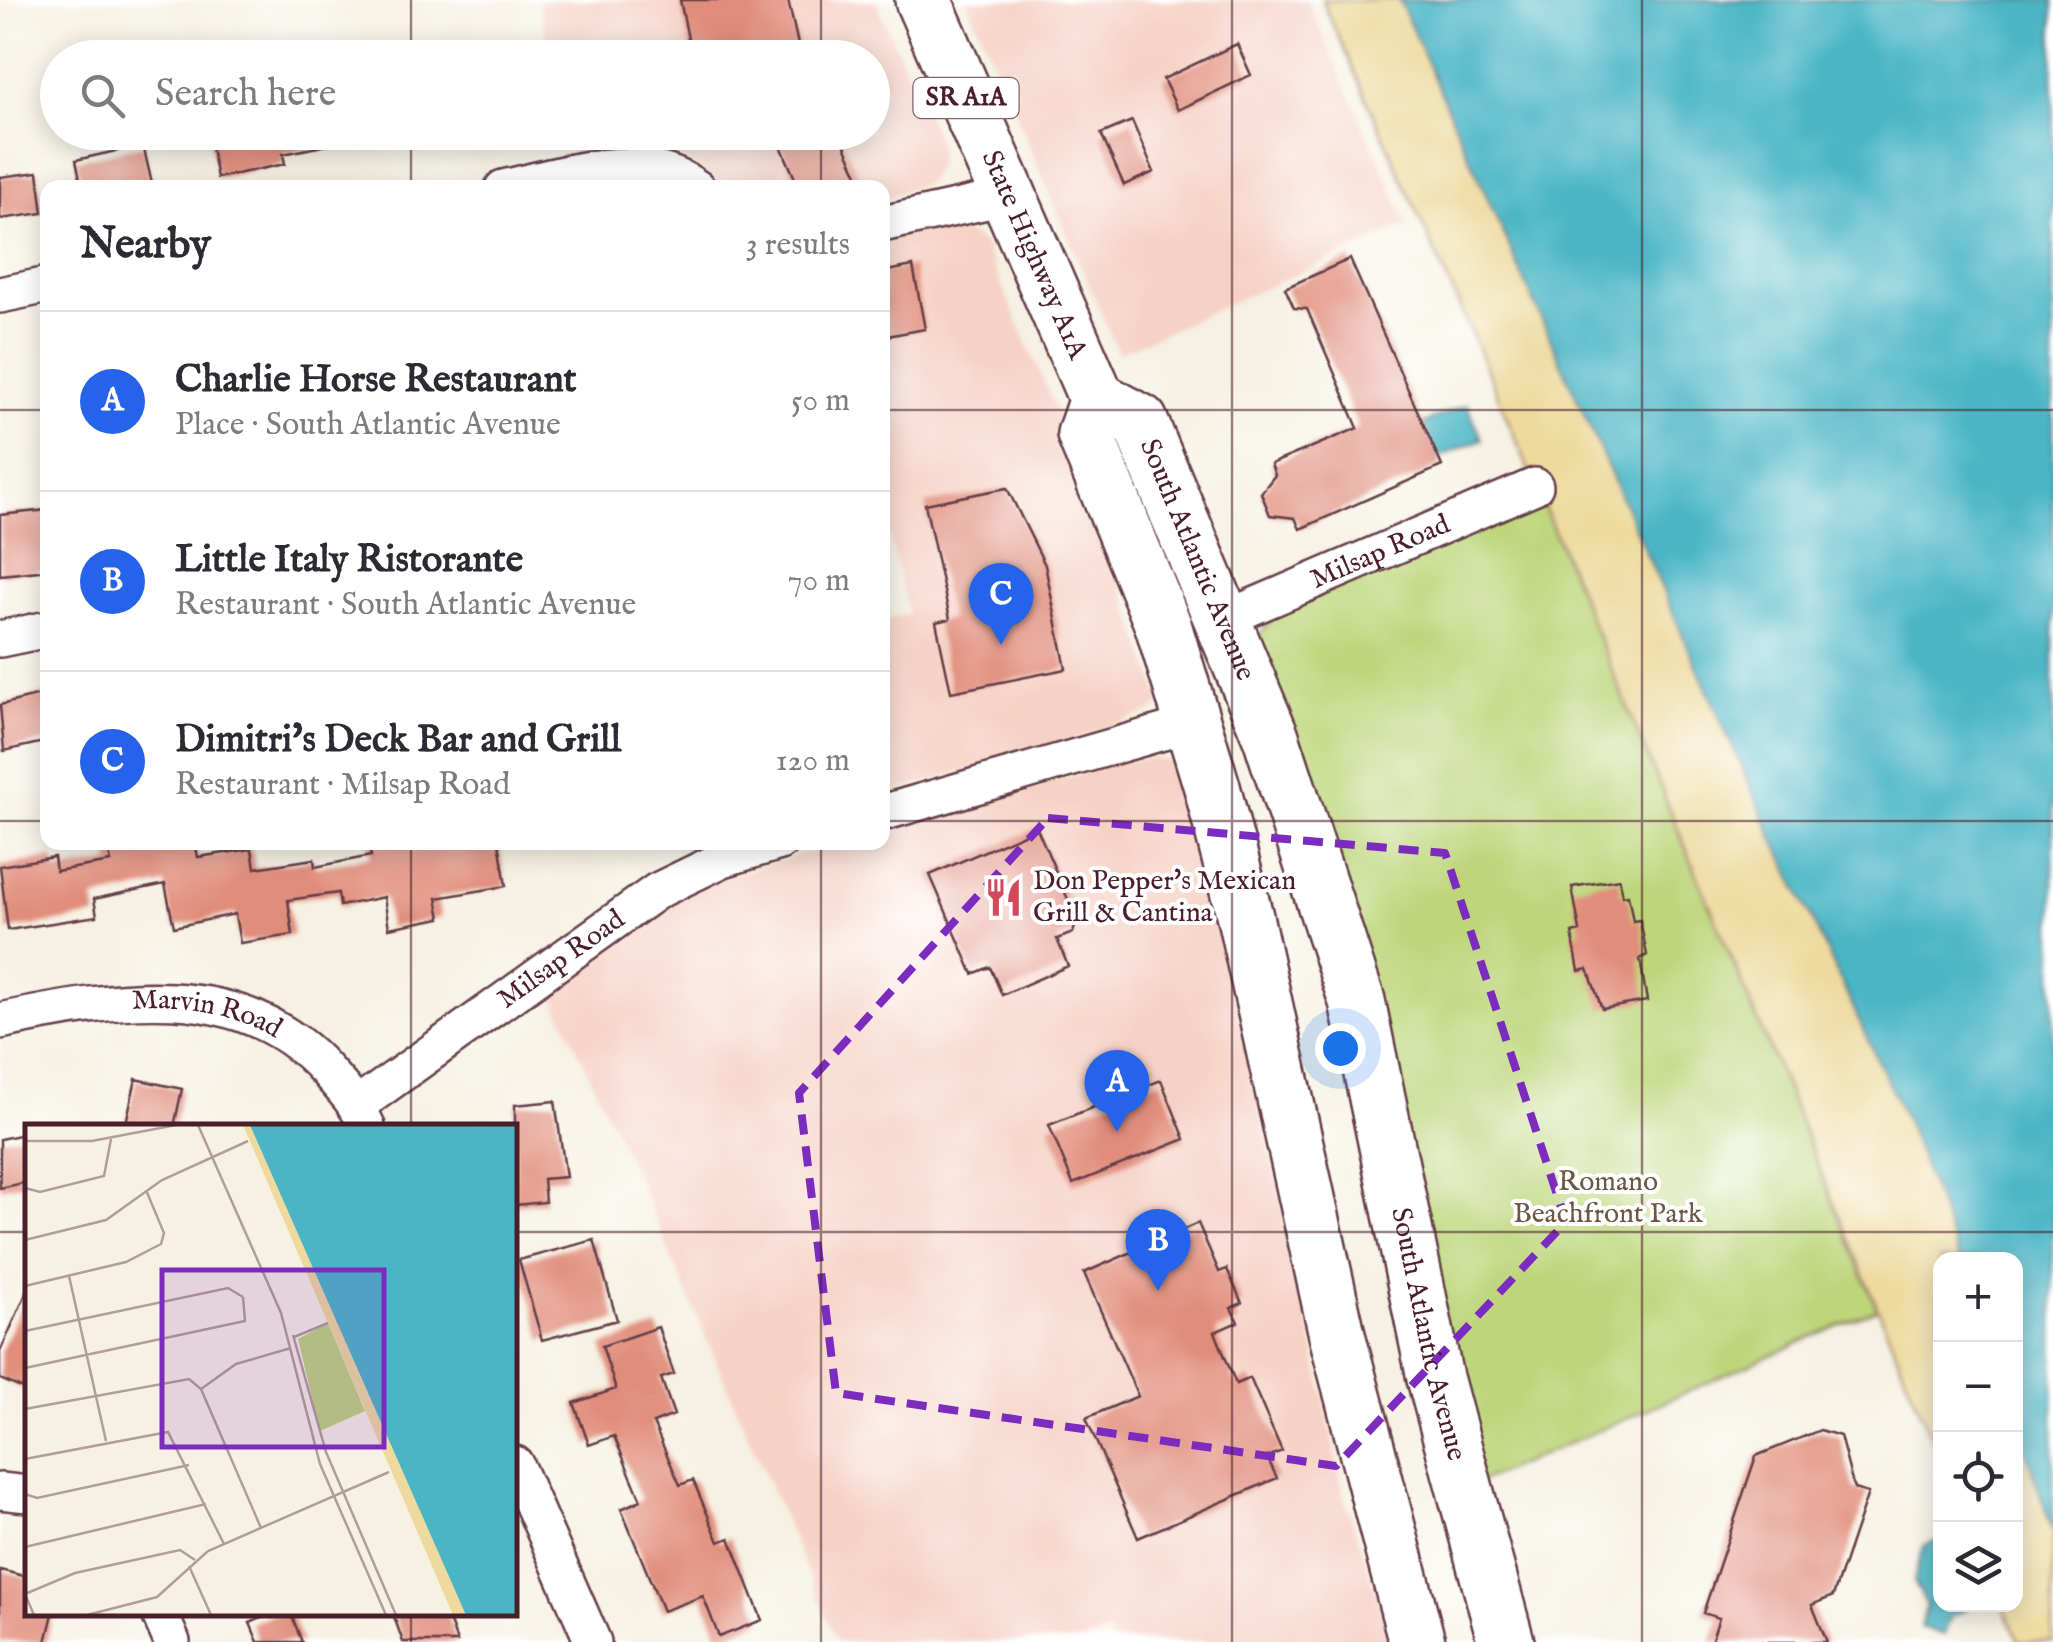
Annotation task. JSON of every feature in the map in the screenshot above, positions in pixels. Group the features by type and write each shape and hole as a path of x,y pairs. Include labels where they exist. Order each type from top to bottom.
{"main road":[{"name":"State Highway A1A","path":"923,0 1010,196 1091,416"},
{"name":"South Atlantic Avenue","path":"1416,1642 1338,1340 1242,902 1194,723 1091,416 1140,422 1224,620 1309,842 1357,1001 1435,1378 1506,1642"}],"street":[{"path":"539,180 607,165 674,171 686,180"},
{"path":"890,222 1010,196"},
{"path":"0,295 40,286"},
{"name":"Milsap Road","path":"1224,620 1535,486"},
{"path":"0,639 40,631"},
{"path":"890,812 1194,723"},
{"name":"Milsap Road","path":"363,1116 658,891 723,859 753,850"},
{"name":"Marvin Road","path":"0,1021 101,1000 178,999 244,1012 305,1046 363,1116"},
{"path":"518,1471 593,1642"},
{"path":"0,1490 25,1494"},
{"path":"161,1617 172,1642"}],"highlighted area":[{"path":"1048,818 1445,853 1566,1222 1336,1466 836,1393 799,1093"}],"shaded area":[{"path":"538,0 875,0 938,140 938,163 928,182 890,196 890,180 715,180 675,154 631,150 890,150 890,40 547,40"},
{"path":"967,0 1307,0 1408,225 1118,353"},
{"path":"571,150 598,150 572,155"},
{"path":"945,228 967,233 984,245 1077,457 1162,702 1151,712 1074,739 890,793 890,619 908,613 890,540 890,236"},
{"path":"1152,758 1169,761 1183,771 1308,1319 1344,1497 1393,1642 1112,1642 1107,1632 1082,1642 837,1642 650,1207 550,989 693,890 727,876 818,850 890,850 890,829 1121,761"}],"green space":[{"name":"Romano Beachfront Park","path":"1535,486 1877,1309 1464,1489 1255,641 1293,591"}],"sand":[{"path":"1322,0 1512,0 2053,1286 2053,1642 2019,1642 2006,1612 2023,1612 2023,1252 1933,1252 1933,1441 1475,341"}],"water":[{"path":"1399,0 2053,0 2053,1531 2023,1443 2023,1252 1956,1252 1908,1125 1760,808"},
{"path":"1467,404 1482,439 1425,463 1411,429"},
{"path":"1933,1543 1933,1612 1960,1612 1951,1615 1944,1635 1920,1627 1927,1606 1914,1581 1924,1546"}],"building":[{"path":"680,0 788,0 797,40 688,40"},
{"path":"1237,44 1251,75 1178,110 1163,79"},
{"path":"1132,121 1154,172 1124,185 1101,134"},
{"path":"121,150 144,150 151,180 80,180 76,160"},
{"path":"212,150 303,150 283,154 285,164 217,178"},
{"path":"783,150 847,150 860,179 858,180 796,180"},
{"path":"38,172 40,213 0,219 0,177"},
{"path":"1350,259 1442,466 1300,529 1295,518 1270,515 1261,493 1275,475 1271,464 1358,428 1307,309 1294,308 1285,288"},
{"path":"913,266 925,329 890,336 890,270"},
{"path":"1007,488 1045,565 1066,669 951,692 936,622 950,619 925,504"},
{"path":"40,511 40,571 0,575 0,515"},
{"path":"40,695 40,743 4,751 0,705"},
{"name":"Don Pepper's Mexican Grill & Cantina","path":"1037,828 1077,920 1073,933 1057,939 1068,966 1002,995 990,967 973,974 930,875"},
{"path":"108,850 197,850 198,857 252,850 255,868 314,859 315,867 371,856 370,850 500,850 506,886 437,898 441,918 389,928 384,897 340,906 338,893 288,900 293,935 240,943 235,914 174,927 165,884 94,899 97,916 8,930 0,866 54,857 56,871 111,862"},
{"path":"1619,879 1622,896 1628,895 1633,921 1640,920 1647,955 1640,959 1647,1001 1602,1009 1588,969 1579,971 1572,933 1580,931 1572,887"},
{"path":"136,1079 182,1089 175,1124 126,1124"},
{"path":"1161,1080 1185,1139 1073,1184 1049,1125"},
{"path":"555,1101 566,1177 543,1179 545,1202 518,1205 515,1105"},
{"path":"25,1134 25,1183 0,1188 0,1139"},
{"path":"1198,1223 1219,1272 1227,1269 1242,1303 1231,1308 1238,1322 1215,1332 1236,1384 1250,1378 1282,1451 1267,1457 1277,1478 1138,1538 1086,1418 1138,1396 1084,1273"},
{"path":"594,1240 617,1320 542,1340 519,1260"},
{"path":"25,1296 25,1390 0,1379 0,1352"},
{"path":"658,1327 674,1374 661,1378 674,1415 653,1423 680,1485 693,1480 719,1542 730,1538 762,1620 719,1637 703,1596 663,1611 621,1509 641,1500 614,1436 589,1445 574,1403 616,1389 602,1346"},
{"path":"1820,1430 1840,1436 1854,1489 1868,1493 1833,1596 1812,1605 1827,1642 1711,1642 1719,1618 1703,1613 1756,1456"},
{"path":"0,1570 25,1576 25,1617 52,1617 46,1642 0,1642"},
{"path":"264,1617 292,1617 302,1642 258,1642 250,1623"},
{"path":"394,1617 448,1617 457,1642 403,1642"}],"place":[{"name":"Dimitri's Deck Bar and Grill","path":"1001,645"},
{"name":"Don Pepper's Mexican Grill & Cantina","path":"1003,897"},
{"name":"Charlie Horse Restaurant","path":"1117,1132"},
{"name":"Little Italy Ristorante","path":"1158,1291"}]}
